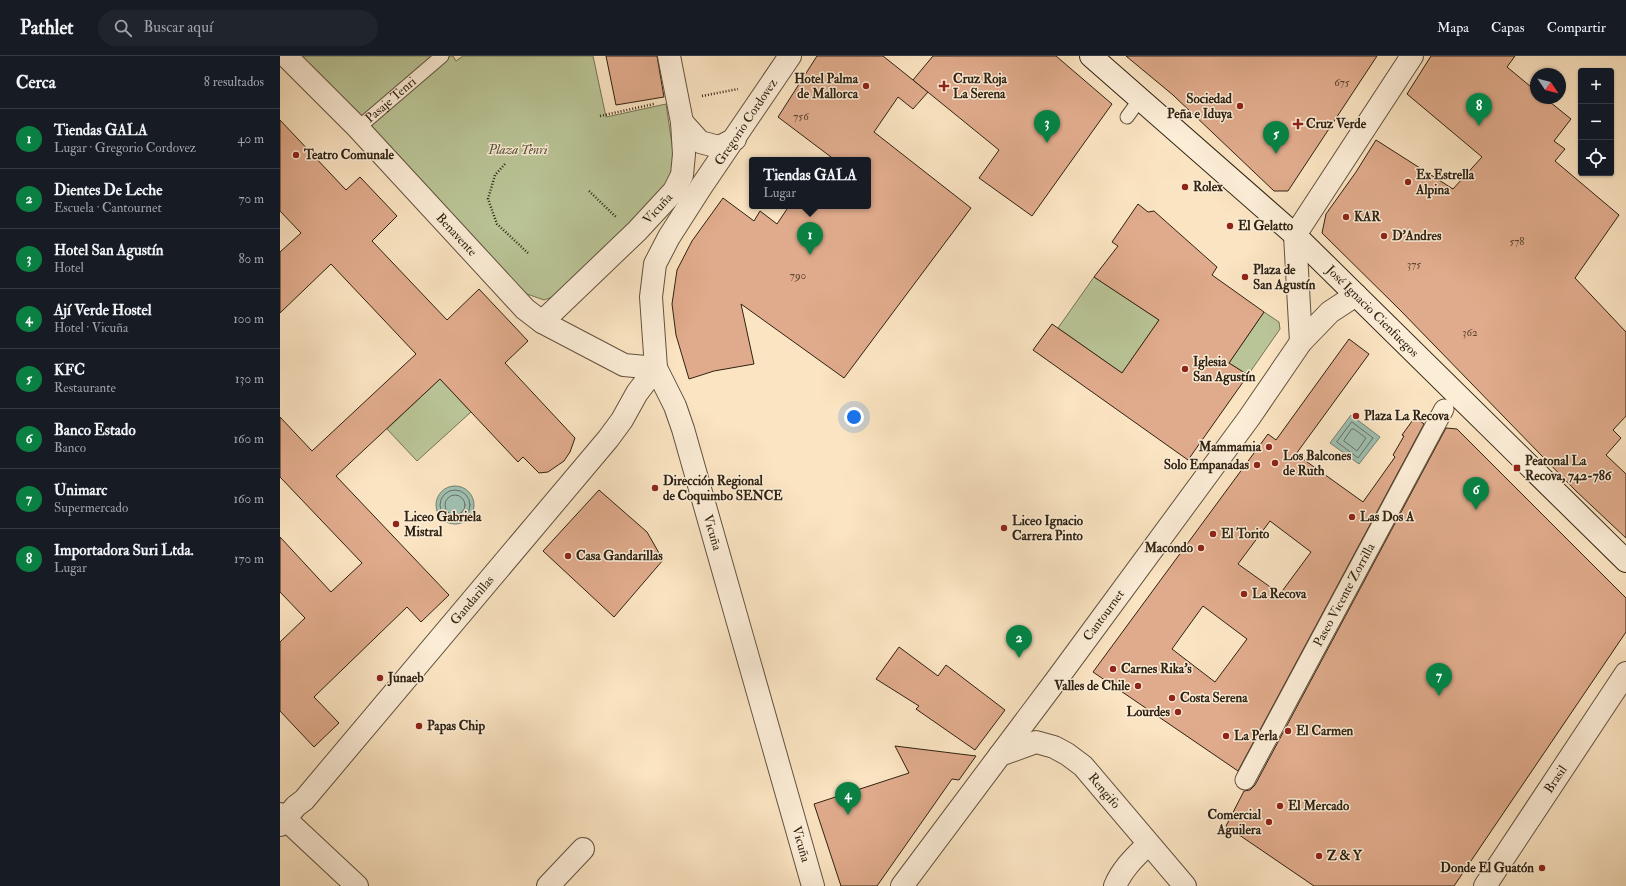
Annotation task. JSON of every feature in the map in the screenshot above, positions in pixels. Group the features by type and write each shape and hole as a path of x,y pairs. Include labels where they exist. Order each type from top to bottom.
{"street":[{"name":"Benavente","path":"286,56 358,128 525,309 542,322 624,364 656,368"},
{"name":"Vicuña","path":"542,322 637,231 674,191 682,175 684,154 682,122 669,56"},
{"name":"Gregorio Cordovez","path":"701,187 790,56"},
{"name":"José Ignacio Cienfuegos","path":"1091,56 1295,235 1626,561"},
{"path":"1301,342 1295,235 1412,56"},
{"path":"682,122 700,142 719,147 735,139"},
{"name":"Vicuña","path":"701,187 669,237 655,264 651,297 656,368 675,406 683,429 813,886"},
{"name":"Cantournet","path":"902,886 1061,675 1245,424 1301,342 1330,312 1356,295"},
{"name":"Gandarillas","path":"282,820 309,794 608,439 622,420 637,393 656,368"},
{"name":"Paseo Vicente Zorrilla","path":"1245,780 1444,409"},
{"name":"Brasil","path":"1485,886 1626,673"},
{"name":"Rengifo","path":"1000,755 1036,742 1054,747 1067,754 1083,766 1185,886"},
{"path":"282,820 357,886"},
{"path":"1115,886 1131,861 1148,844"},
{"path":"548,886 583,849"}],"lane":[{"name":"Pasaje Tenri","path":"358,128 442,56"},
{"path":"1127,117 1140,99"}],"path":[{"path":"697,97 742,88"},
{"path":"600,116 658,102"},
{"path":"505,164 495,175 488,199 497,224 528,253"},
{"path":"589,191 617,218"}],"green space":[{"name":"Plaza Tenri","path":"301,56 453,56 456,61 463,56 593,56 606,117 666,104 675,164 669,188 558,295 544,300 527,294 510,281"},
{"path":"1094,277 1159,320 1122,373 1058,328"},
{"path":"1264,312 1279,322 1280,329 1248,375 1229,363"},
{"path":"440,379 471,412 417,461 387,429"}],"water":[{"path":"1351,415 1380,437 1359,464 1330,443"},
{"path":"451,486 459,486 469,491 473,498 473,512 469,519 459,524 451,524 441,519 439,516 436,509 436,501 441,491 444,489"}],"building":[{"path":"606,56 657,56 664,97 616,105"},
{"path":"817,56 883,56 928,92 913,109 898,97 874,132 971,208 844,378 741,304 754,364 714,371 689,379 676,335 672,304 677,270 692,241 723,198 754,221 760,211 777,224 787,209 871,209 871,157 831,157 778,117"},
{"path":"933,56 1056,56 1112,104 1032,216 979,178 999,150 913,80"},
{"path":"1126,56 1377,56 1288,191 1274,191 1173,95"},
{"path":"1431,56 1515,56 1507,67 1530,86 1530,104 1552,104 1571,119 1554,141 1565,149 1555,161 1619,215 1575,278 1626,332 1626,416 1613,430 1621,438 1606,455 1626,474 1626,538 1576,491 1400,310 1322,233 1326,214 1356,172 1376,140 1453,189 1482,157 1407,94"},
{"path":"280,120 346,190 360,177 397,216 372,241 447,320 479,289 528,341 505,363 575,438 570,452 564,461 548,472 539,473 523,457 518,462 440,379 336,476 449,595 421,622 407,607 314,697 339,723 314,747 280,711 280,642 305,618 280,592 280,537 331,592 362,563 280,477 280,417 312,451 416,354 331,264 280,313 280,252 301,233 280,211"},
{"path":"1138,204 1148,212 1154,211 1217,267 1212,275 1264,312 1229,363 1248,375 1188,460 1033,350 1052,324 1122,373 1159,320 1094,277 1118,246 1112,242"},
{"name":"La Recova","path":"1349,339 1369,354 1296,454 1363,502 1395,457 1393,455 1404,436 1402,435 1415,417 1424,424 1238,771 1093,672 1268,434 1276,440","holes":["1270,521 1311,552 1280,594 1238,564","1203,606 1247,639 1215,682 1172,649"]},
{"path":"1446,428 1457,429 1626,598 1626,632 1454,886 1314,886 1226,826 1244,791 1250,790 1255,785"},
{"name":"Casa Gandarillas","path":"599,490 647,532 663,560 614,617 543,551"},
{"path":"899,647 938,676 946,665 1005,710 975,750 916,709 919,706 876,679"},
{"path":"895,746 976,756 959,780 952,779 877,886 841,886 814,804 909,773"}],"place":[{"name":"Hotel Palma de Mallorca","path":"866,86"},
{"name":"Cruz Roja La Serena","path":"944,86"},
{"name":"Sociedad Peña e Iduya","path":"1240,106"},
{"name":"Cruz Verde","path":"1298,124"},
{"name":"Importadora Suri Ltda.","path":"1479,126"},
{"name":"Hotel San Agustín","path":"1047,143"},
{"name":"KFC","path":"1276,154"},
{"name":"Teatro Comunale","path":"296,155"},
{"name":"Ex Estrella Alpina","path":"1408,182"},
{"name":"Rolex","path":"1185,187"},
{"name":"KAR","path":"1346,217"},
{"name":"El Gelatto","path":"1230,226"},
{"name":"D'Andres","path":"1384,236"},
{"name":"Tiendas GALA","path":"810,255"},
{"name":"Plaza de San Agustín","path":"1245,277"},
{"name":"Iglesia San Agustín","path":"1185,369"},
{"name":"Plaza La Recova","path":"1356,416"},
{"name":"Mammamia","path":"1269,447"},
{"name":"Los Balcones de Ruth","path":"1275,463"},
{"name":"Solo Empanadas","path":"1257,465"},
{"name":"Peatonal La Recova, 742-786","path":"1517,468"},
{"name":"Dirección Regional de Coquimbo SENCE","path":"655,488"},
{"name":"Banco Estado","path":"1476,510"},
{"name":"Las Dos A","path":"1352,517"},
{"name":"Liceo Gabriela Mistral","path":"396,524"},
{"name":"Liceo Ignacio Carrera Pinto","path":"1004,528"},
{"name":"El Torito","path":"1213,534"},
{"name":"Macondo","path":"1201,548"},
{"name":"Casa Gandarillas","path":"568,556"},
{"name":"La Recova","path":"1244,594"},
{"name":"Dientes De Leche","path":"1019,658"},
{"name":"Carnes Rika's","path":"1113,669"},
{"name":"Junaeb","path":"380,678"},
{"name":"Valles de Chile","path":"1138,686"},
{"name":"Unimarc","path":"1439,696"},
{"name":"Costa Serena","path":"1172,698"},
{"name":"Lourdes","path":"1178,712"},
{"name":"Papas Chip","path":"419,726"},
{"name":"El Carmen","path":"1288,731"},
{"name":"La Perla","path":"1226,736"},
{"name":"El Mercado","path":"1280,806"},
{"name":"Ají Verde Hostel","path":"848,815"},
{"name":"Comercial Aguilera","path":"1269,822"},
{"name":"Z & Y","path":"1319,856"},
{"name":"Donde El Guatón","path":"1542,868"}]}
